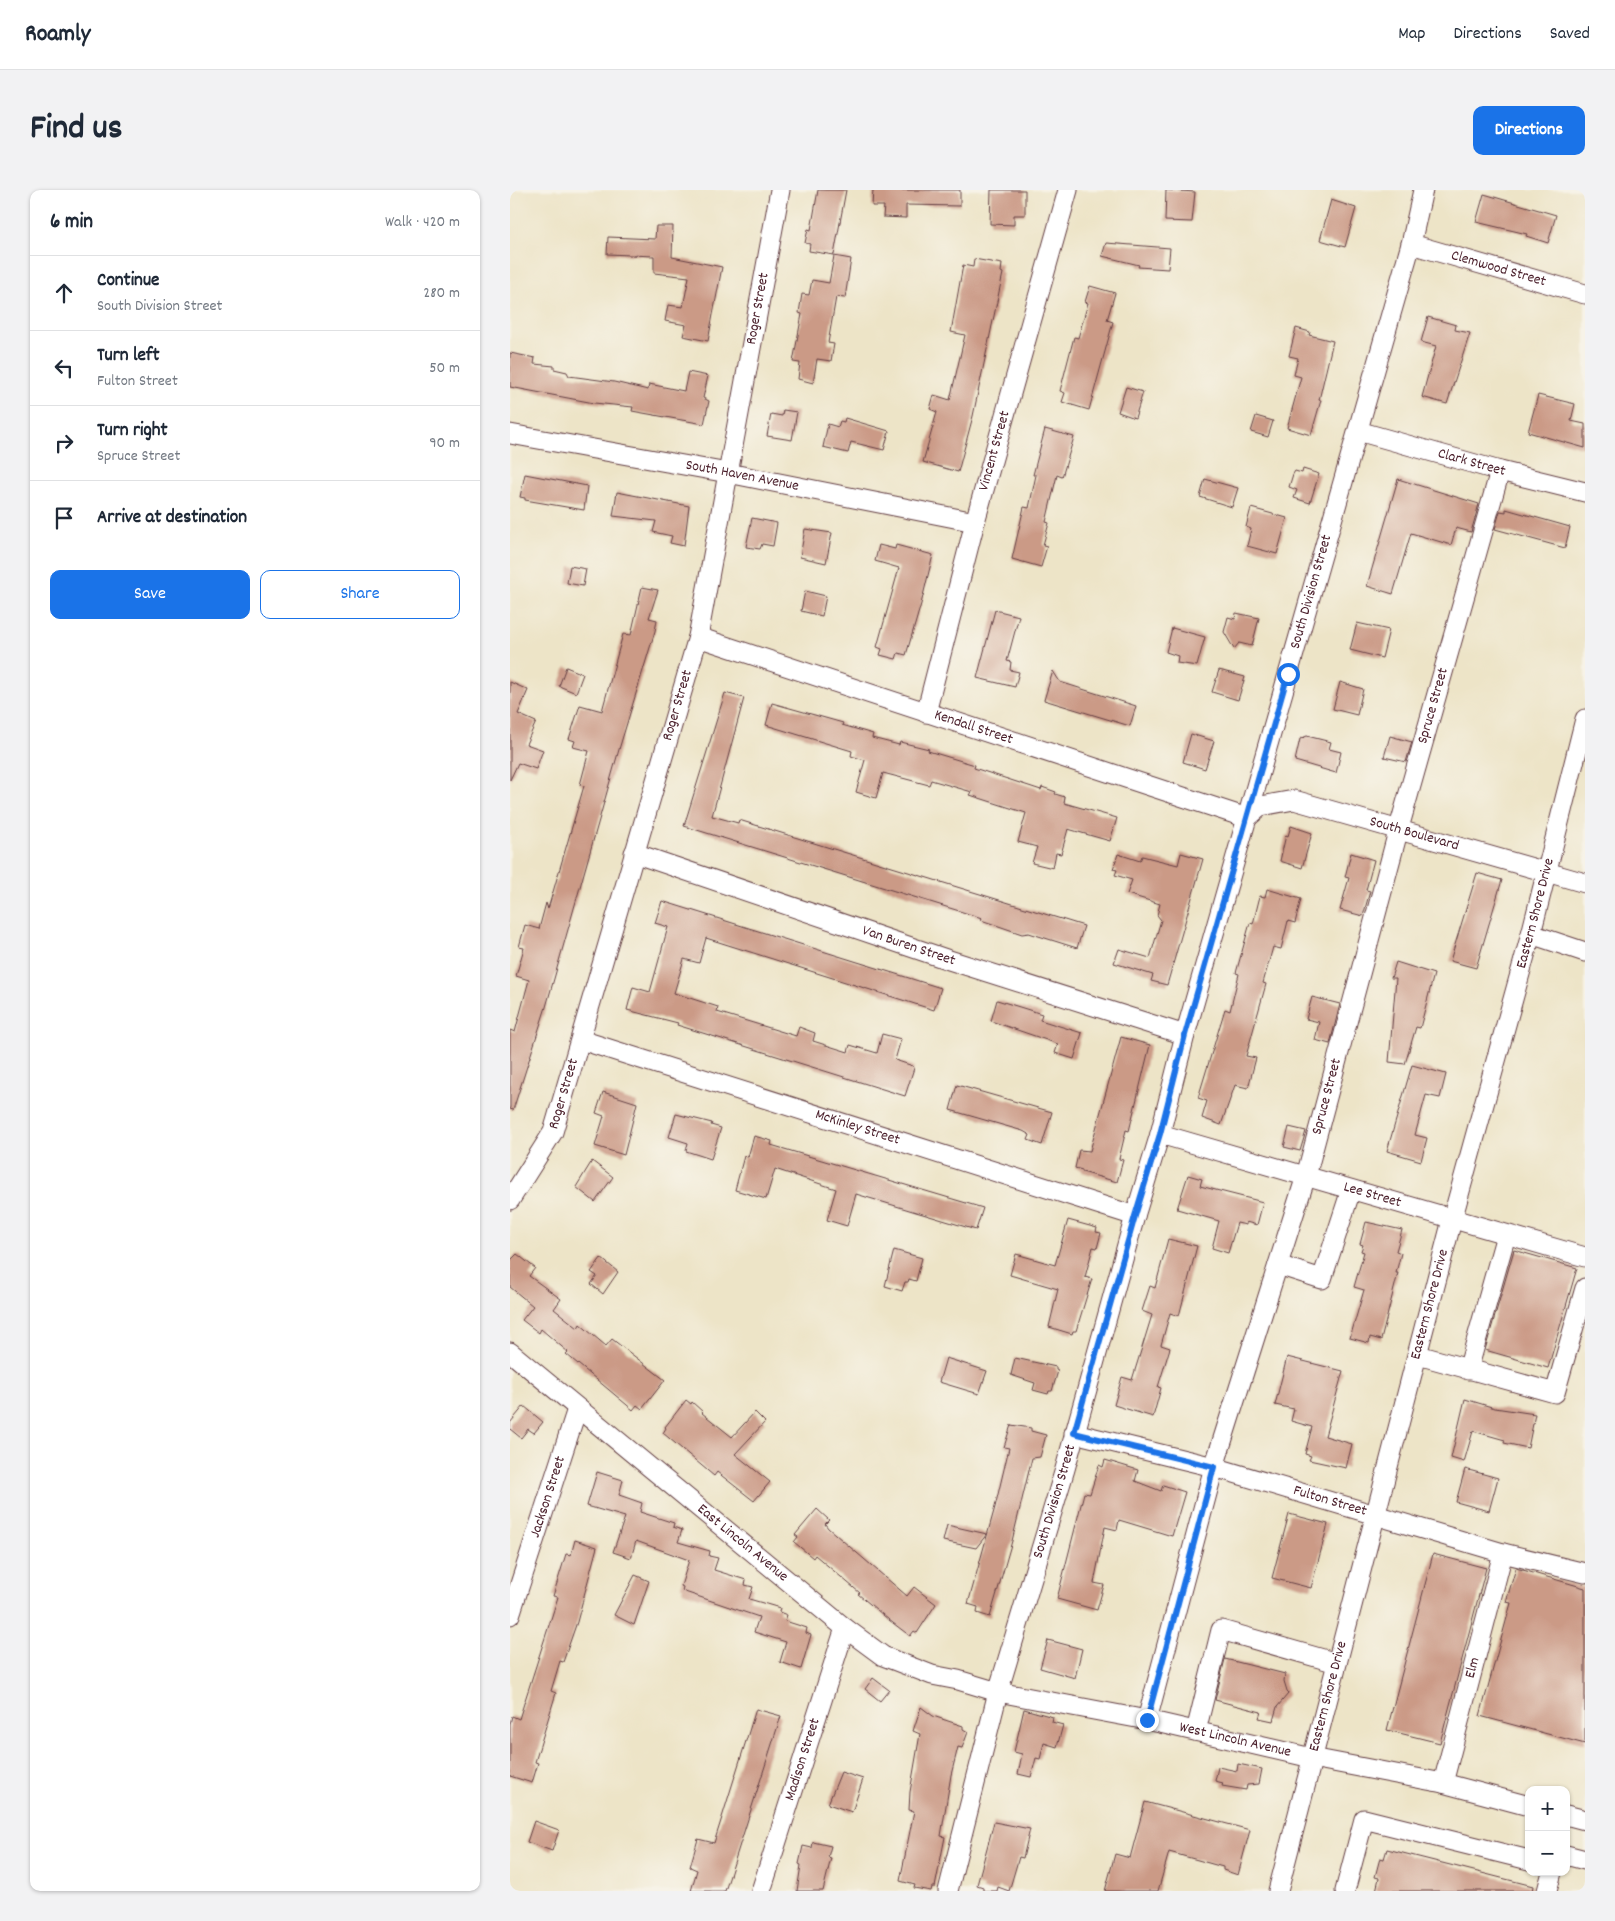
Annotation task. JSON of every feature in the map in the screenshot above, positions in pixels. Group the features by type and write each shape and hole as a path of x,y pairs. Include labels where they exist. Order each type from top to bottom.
{"street":[{"name":"Roger Street","path":"510,1200 553,1132 698,637 780,190"},
{"name":"Vincent Street","path":"926,712 975,522 1068,190"},
{"name":"South Division Street","path":"948,1891 998,1692 1160,1134 1185,1035 1411,244 1424,190"},
{"name":"Clemwood Street","path":"1411,244 1585,294"},
{"name":"Clark Street","path":"1358,431 1500,471 1585,492"},
{"name":"South Haven Avenue","path":"510,434 728,473 975,522"},
{"name":"Spruce Street","path":"1147,1720 1214,1467 1306,1176 1399,828 1500,471"},
{"name":"Kendall Street","path":"698,637 1248,818"},
{"name":"Eastern Shore Drive","path":"1279,1891 1452,1220 1547,873 1585,719"},
{"name":"South Boulevard","path":"1248,818 1261,806 1294,800 1399,828 1585,883"},
{"name":"Van Buren Street","path":"634,853 946,959 1185,1035"},
{"path":"1531,934 1585,952"},
{"name":"McKinley Street","path":"581,1040 1135,1216"},
{"name":"Lee Street","path":"1160,1134 1585,1257"},
{"path":"1278,1265 1322,1279 1351,1190"},
{"path":"1468,1370 1506,1235"},
{"path":"1418,1355 1555,1393 1585,1288"},
{"name":"East Lincoln Avenue","path":"510,1352 845,1628 883,1656 913,1669 998,1692"},
{"name":"Jackson Street","path":"510,1614 577,1409"},
{"name":"Fulton Street","path":"1074,1433 1214,1467 1504,1554 1585,1572"},
{"name":"Elm","path":"1443,1783 1504,1554"},
{"name":"Madison Street","path":"761,1891 845,1628"},
{"path":"1196,1731 1220,1630 1337,1663"},
{"name":"West Lincoln Avenue","path":"998,1692 1147,1720 1312,1758 1443,1783 1525,1805"},
{"path":"1345,1891 1364,1820 1525,1859"},
{"path":"1570,1856 1585,1860"},
{"path":"1547,1891 1551,1876"}],"building":[{"path":"818,190 846,190 834,255 809,251 810,244 805,243 808,229 811,230"},
{"path":"873,190 960,190 960,206 906,205 906,218 883,217 884,206 872,206"},
{"path":"991,190 1025,190 1025,215 1014,215 1014,225 990,224"},
{"path":"1166,190 1195,192 1192,222 1165,221"},
{"path":"1484,194 1556,215 1548,243 1526,236 1527,234 1476,222"},
{"path":"1331,200 1356,208 1345,247 1320,240"},
{"path":"656,226 673,226 672,257 722,267 708,341 683,336 686,325 665,321 668,305 683,307 689,277 654,273 654,256 607,254 608,237 655,239"},
{"path":"1106,243 1170,248 1168,269 1138,267 1139,265 1102,256"},
{"path":"834,256 851,259 845,298 836,297 828,343 834,344 831,361 817,359 813,383 798,379 800,363 793,362 802,314 799,313 802,294 809,295 812,280 829,283"},
{"path":"974,259 1002,264 1001,272 1003,273 973,416 958,472 923,462 937,412 930,409 934,395 950,400 965,335 951,332 963,265 973,267"},
{"path":"1090,286 1115,293 1107,320 1113,322 1089,410 1062,402 1065,393 1060,391 1074,337 1078,338 1088,303 1085,302"},
{"path":"1428,317 1456,325 1455,330 1470,333 1447,404 1422,397 1436,346 1421,342"},
{"path":"1296,328 1310,332 1309,335 1333,341 1319,400 1321,400 1311,435 1287,428 1301,377 1294,375 1298,358 1289,356"},
{"path":"510,353 535,358 534,364 554,366 554,369 567,372 569,376 614,382 648,390 649,384 684,391 688,372 708,376 703,398 709,401 704,424 632,411 633,407 594,403 510,387"},
{"path":"1126,387 1143,392 1135,418 1118,412"},
{"path":"1538,395 1575,404 1571,421 1585,424 1585,448 1528,432"},
{"path":"783,410 797,412 792,440 767,436 771,414 782,416"},
{"path":"1256,416 1273,421 1268,437 1251,432"},
{"path":"845,418 889,431 884,450 851,442 848,453 823,447 828,424 838,427 840,421 844,422"},
{"path":"1045,429 1074,437 1062,477 1057,475 1046,522 1049,523 1043,545 1047,546 1041,567 1012,559 1024,507 1029,508 1036,475 1033,475"},
{"path":"1303,469 1319,474 1310,503 1294,498 1297,490 1289,487 1295,471 1302,473"},
{"path":"525,474 587,486 584,510 525,500 525,498 520,497"},
{"path":"1205,479 1238,488 1232,507 1200,497"},
{"path":"1398,479 1479,504 1471,532 1456,528 1451,545 1411,533 1393,594 1367,586"},
{"path":"617,492 689,506 684,546 670,543 672,536 653,532 656,521 613,516"},
{"path":"1251,508 1287,518 1277,554 1247,546 1251,529 1246,527"},
{"path":"1506,509 1570,527 1565,548 1495,529 1500,511 1506,512"},
{"path":"752,518 777,523 773,546 762,544 760,549 746,547"},
{"path":"805,529 832,533 826,563 800,557"},
{"path":"879,545 895,549 896,545 933,555 906,655 898,653 896,659 880,655 882,649 877,647 899,568 875,561"},
{"path":"570,566 586,569 583,586 567,583"},
{"path":"642,587 658,590 649,618 657,620 655,631 620,746 546,1007 513,1110 510,1109 510,1030 515,1032 529,980 516,976 524,948 519,947 525,925 539,929 546,903 548,909 584,786 580,785 589,751 573,747 575,741 569,739 580,705 602,711 623,634 631,635"},
{"path":"805,591 826,596 822,616 801,611"},
{"path":"995,610 1019,616 1007,661 1011,662 1010,670 1019,672 1015,687 977,678"},
{"path":"1236,613 1259,618 1252,646 1239,643 1234,649 1224,632 1228,617 1235,619"},
{"path":"1357,623 1389,630 1382,658 1350,650"},
{"path":"1172,628 1205,637 1197,666 1177,663 1178,656 1166,652"},
{"path":"566,667 583,674 576,693 559,686"},
{"path":"1219,670 1245,677 1238,700 1212,692"},
{"path":"1053,671 1060,682 1136,706 1130,726 1044,700"},
{"path":"510,682 528,690 518,714 536,722 526,744 543,750 536,769 518,763 510,780"},
{"path":"1340,682 1363,689 1357,715 1333,709"},
{"path":"725,693 744,698 712,816 738,823 739,820 1084,926 1077,948 1029,933 1022,934 981,920 982,918 684,826"},
{"path":"772,703 843,723 842,725 873,734 872,738 899,745 900,742 929,749 928,751 975,765 974,768 1041,790 1042,787 1056,792 1055,794 1065,797 1064,803 1117,818 1110,841 1068,829 1061,854 1056,853 1053,868 1032,863 1037,847 1018,842 1026,813 970,795 972,792 931,780 929,785 883,773 876,798 856,792 865,760 851,756 852,751 766,725"},
{"path":"1191,734 1214,741 1205,769 1183,762"},
{"path":"1307,736 1331,742 1329,749 1341,752 1336,773 1295,761 1300,739"},
{"path":"1390,736 1412,742 1406,762 1384,757"},
{"path":"1291,826 1312,833 1302,868 1280,861 1286,835 1288,836"},
{"path":"1181,853 1203,859 1167,985 1151,981 1153,975 1114,963 1119,949 1150,958 1161,920 1157,915 1160,904 1127,894 1132,880 1115,875 1117,870 1113,869 1118,854 1140,861 1142,856 1178,865"},
{"path":"1351,853 1374,860 1366,890 1370,891 1363,916 1340,910 1349,878 1345,877"},
{"path":"1477,873 1502,880 1476,968 1450,961"},
{"path":"1267,889 1301,899 1295,923 1288,921 1281,949 1273,947 1263,983 1266,984 1246,1056 1256,1058 1248,1088 1235,1085 1221,1125 1202,1118 1207,1101 1198,1098 1225,1009 1230,1011 1239,974 1236,973 1250,923 1253,924 1260,896 1265,897"},
{"path":"662,901 941,988 934,1010 706,938 699,963 684,959 674,993 718,1007 717,1012 796,1036 799,1027 815,1033 813,1041 848,1052 850,1045 877,1053 882,1034 901,1039 895,1060 914,1068 905,1096 677,1025 678,1023 627,1010 633,987 650,992 668,927 655,923"},
{"path":"1396,962 1434,974 1420,1028 1416,1027 1405,1064 1389,1062 1396,978 1391,978"},
{"path":"1312,997 1340,1004 1330,1044 1315,1040 1319,1022 1306,1019"},
{"path":"997,1000 1042,1014 1040,1020 1082,1033 1074,1059 1055,1053 1058,1044 991,1021"},
{"path":"1121,1037 1150,1045 1129,1131 1126,1130 1119,1159 1123,1160 1117,1182 1082,1172 1082,1170 1075,1168 1079,1150 1090,1151"},
{"path":"1412,1065 1446,1074 1440,1098 1426,1095 1415,1135 1427,1138 1421,1161 1387,1151"},
{"path":"957,1085 1052,1112 1042,1145 1028,1140 1030,1135 1023,1131 950,1110"},
{"path":"603,1092 637,1103 624,1155 595,1146 604,1116 596,1113"},
{"path":"676,1114 712,1123 711,1125 721,1128 711,1159 686,1151 688,1143 669,1137"},
{"path":"1289,1127 1306,1131 1300,1151 1284,1147"},
{"path":"754,1136 772,1141 771,1145 983,1208 976,1230 856,1194 847,1226 827,1220 836,1189 775,1169 766,1199 735,1190 744,1156 748,1157"},
{"path":"592,1161 613,1177 595,1202 576,1187"},
{"path":"1188,1175 1202,1179 1200,1186 1263,1202 1257,1225 1246,1222 1246,1225 1237,1223 1228,1253 1212,1248 1219,1221 1177,1209"},
{"path":"1068,1220 1097,1228 1096,1232 1101,1233 1097,1248 1093,1247 1085,1277 1092,1279 1076,1331 1073,1331 1072,1334 1049,1327 1058,1289 1010,1275 1016,1254 1055,1265"},
{"path":"1366,1222 1402,1230 1396,1251 1401,1253 1396,1273 1398,1273 1381,1340 1370,1337 1369,1343 1350,1338 1364,1290 1354,1287 1364,1252 1361,1251 1363,1245 1360,1244"},
{"path":"1168,1239 1197,1246 1179,1316 1170,1313 1161,1345 1170,1348 1158,1387 1161,1388 1153,1417 1114,1405 1122,1377 1132,1380 1152,1315 1142,1311 1150,1286 1155,1288"},
{"path":"894,1250 922,1258 916,1281 909,1279 908,1282 905,1282 902,1291 885,1286"},
{"path":"1514,1250 1577,1268 1548,1368 1485,1350"},
{"path":"517,1254 535,1268 529,1276 561,1299 554,1309 578,1328 580,1324 606,1346 612,1339 665,1380 642,1409 637,1405 633,1410 566,1354 568,1352 541,1329 539,1333 522,1320 533,1306 510,1287 510,1261"},
{"path":"601,1258 618,1272 603,1294 591,1284 597,1276 591,1272"},
{"path":"1287,1357 1343,1371 1325,1436 1352,1444 1346,1468 1309,1460 1311,1456 1305,1454 1312,1427 1291,1421 1294,1409 1275,1405"},
{"path":"946,1358 987,1371 979,1394 939,1382"},
{"path":"1015,1358 1056,1367 1058,1371 1052,1391 1049,1391 1048,1394 1033,1390 1035,1383 1011,1375"},
{"path":"1465,1399 1495,1408 1535,1414 1528,1448 1504,1443 1505,1440 1473,1431 1464,1462 1451,1458"},
{"path":"686,1400 691,1404 692,1402 702,1413 732,1437 755,1412 765,1422 735,1454 770,1482 754,1501 717,1472 714,1476 663,1433 665,1427"},
{"path":"524,1406 543,1422 534,1433 528,1429 521,1438 510,1429 510,1423"},
{"path":"1011,1425 1031,1428 1031,1431 1046,1435 1040,1457 1032,1458 1012,1541 990,1617 977,1613 978,1607 968,1604 995,1507 1009,1448 1004,1447"},
{"path":"1105,1460 1138,1470 1135,1481 1161,1491 1163,1485 1185,1492 1172,1536 1119,1520 1117,1530 1105,1527 1094,1583 1104,1585 1097,1610 1057,1599 1084,1493 1090,1494 1099,1465 1103,1467"},
{"path":"1465,1469 1498,1478 1489,1511 1456,1502"},
{"path":"597,1472 623,1480 619,1495 642,1503 640,1512 674,1523 673,1527 682,1530 678,1542 710,1551 709,1556 718,1558 714,1570 746,1580 745,1585 753,1587 749,1599 780,1608 779,1612 787,1615 785,1621 807,1628 806,1633 811,1635 801,1669 780,1662 786,1642 754,1632 759,1617 682,1591 683,1587 681,1586 689,1560 636,1541 631,1558 613,1552 625,1517 587,1506"},
{"path":"817,1509 829,1520 825,1524 828,1528 907,1596 914,1587 936,1604 917,1633 914,1631 910,1636 858,1594 860,1593 815,1555 813,1558 794,1542 798,1537 795,1535"},
{"path":"1289,1514 1328,1524 1311,1588 1272,1578"},
{"path":"947,1525 987,1534 976,1548 943,1541"},
{"path":"575,1540 597,1547 577,1622 563,1662 560,1661 551,1691 556,1693 535,1762 538,1763 532,1783 510,1776 510,1724 512,1716 519,1719 558,1597 553,1596 566,1554 571,1555"},
{"path":"1433,1554 1486,1568 1440,1743 1387,1730"},
{"path":"1516,1568 1585,1588 1585,1744 1480,1716 1511,1603 1506,1602"},
{"path":"635,1575 649,1581 634,1625 614,1615"},
{"path":"1048,1640 1082,1649 1075,1678 1040,1668"},
{"path":"1225,1659 1285,1674 1284,1681 1288,1694 1277,1707 1273,1721 1259,1718 1261,1712 1215,1700"},
{"path":"873,1678 889,1690 880,1701 865,1689"},
{"path":"921,1707 933,1716 963,1726 963,1729 968,1732 962,1748 958,1747 951,1775 941,1836 945,1837 935,1887 932,1887 931,1891 914,1888 915,1885 900,1881 914,1811 909,1810 910,1792 920,1734 913,1731"},
{"path":"756,1709 781,1716 725,1891 691,1891 697,1870 690,1867 698,1839 714,1843"},
{"path":"1024,1709 1053,1717 1052,1722 1063,1725 1057,1747 1044,1743 1040,1759 1036,1758 1031,1777 1018,1774 1022,1754 1014,1752"},
{"path":"1238,1764 1262,1769 1259,1784 1247,1785 1246,1790 1222,1786 1223,1783 1215,1781 1218,1767 1237,1771"},
{"path":"841,1772 863,1779 852,1812 828,1804"},
{"path":"1145,1802 1250,1830 1238,1875 1223,1870 1223,1867 1169,1852 1158,1891 1105,1891 1115,1854 1130,1858"},
{"path":"534,1821 559,1830 552,1851 527,1842"},
{"path":"994,1822 1030,1829 1023,1858 1019,1857 1009,1891 998,1887 997,1891 983,1891 983,1887 977,1885"},
{"path":"813,1842 831,1846 828,1857 831,1858 823,1891 797,1891 801,1865 799,1864 803,1846 812,1848"},
{"path":"1387,1849 1533,1886 1532,1891 1376,1891 1379,1878 1375,1877 1380,1858 1384,1859"}],"route":[{"path":"1147,1720 1214,1467 1074,1433 1160,1134 1185,1035 1288,674"}]}
